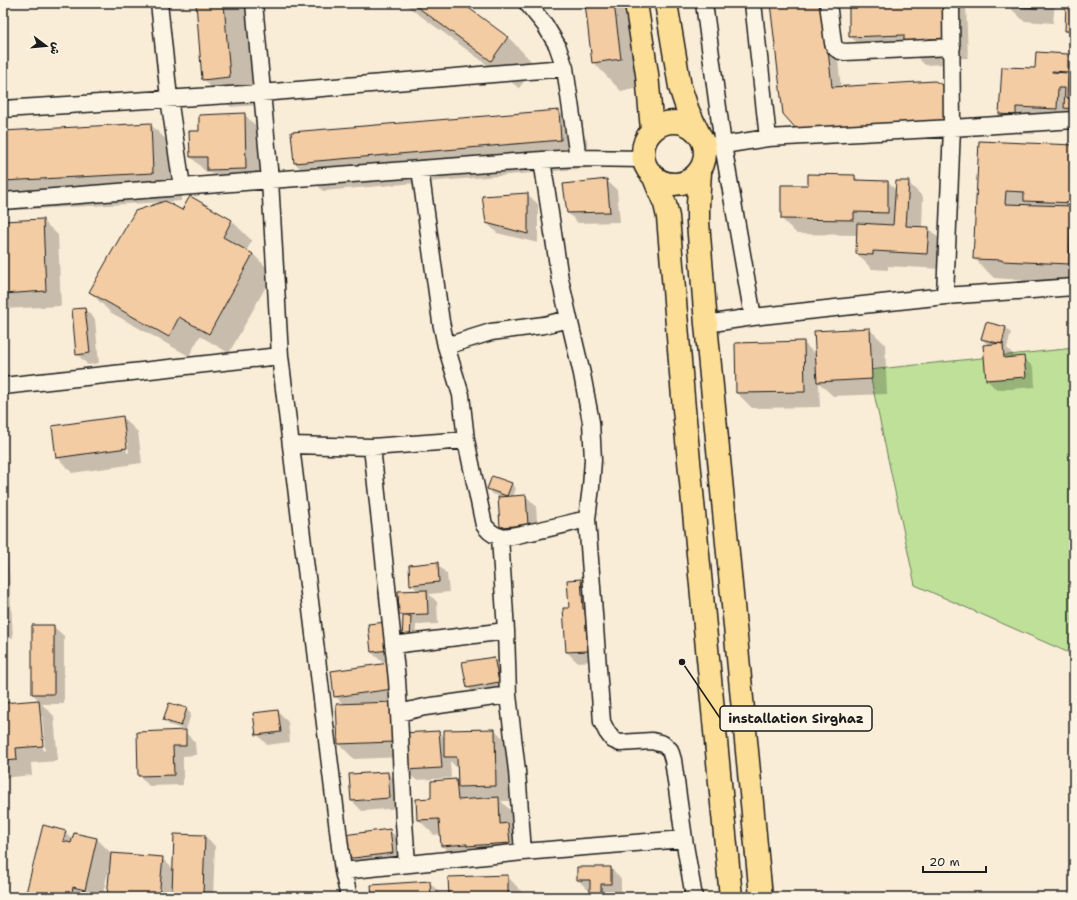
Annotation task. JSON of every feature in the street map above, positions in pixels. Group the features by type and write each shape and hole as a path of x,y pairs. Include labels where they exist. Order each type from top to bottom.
{"highway":[{"path":"636,3 647,74 652,130"},
{"path":"666,3 680,87 688,111 709,142 705,159 700,171 698,222 706,324 761,897"},
{"path":"709,142 689,125 676,121 663,123 652,130 646,138 642,148 643,159 647,171 655,180 666,204 670,230 684,409 731,897"},
{"path":"655,180 668,184 680,184 691,180 700,171"}],"street":[{"path":"159,3 169,98 182,187"},
{"path":"254,3 270,180 280,356 343,871 348,897"},
{"path":"527,3 545,25 557,45 565,68 578,158"},
{"path":"704,3 709,142 753,317"},
{"path":"753,3 768,138"},
{"path":"828,3 833,43 834,47 840,51 952,47"},
{"path":"944,296 952,128 951,3"},
{"path":"3,109 261,93 565,68"},
{"path":"709,142 1074,120"},
{"path":"3,201 542,160 578,158 643,159"},
{"path":"542,160 560,279 591,422 593,460 586,519 602,722 613,740 620,743 652,741 663,744 670,750 673,760 694,897"},
{"path":"420,169 441,322 446,346 461,395 466,440 484,525 488,531 494,534 500,536 514,536 586,519"},
{"path":"706,324 753,317 944,296 1074,287"},
{"path":"446,346 491,332 544,325 569,319"},
{"path":"3,386 280,356"},
{"path":"291,446 372,447 466,440"},
{"path":"372,447 397,680 407,864"},
{"path":"500,536 506,631 508,695 518,771 523,852"},
{"path":"393,644 506,631"},
{"path":"399,713 425,707 508,695"},
{"path":"343,871 523,852 684,839"}],"green space":[{"path":"1074,348 1074,655 915,585 869,370"}],"building":[{"path":"196,3 224,3 230,77 202,80"},
{"path":"412,3 462,3 508,37 491,61"},
{"path":"585,3 614,3 621,59 592,63"},
{"path":"770,3 823,3 832,87 935,81 946,87 946,121 799,132 783,114"},
{"path":"849,3 947,3 948,38 928,39 928,45 904,45 904,35 849,37"},
{"path":"1007,3 1039,3 1038,8 1007,6"},
{"path":"1066,3 1074,3 1074,31 1065,31"},
{"path":"1036,52 1068,54 1068,72 1052,72 1068,73 1067,98 1074,98 1074,109 1064,108 1065,88 1058,88 1057,109 1016,107 1016,115 999,114 1002,67 1035,68"},
{"path":"559,110 561,140 294,163 291,132"},
{"path":"245,113 246,169 207,170 207,157 190,157 189,131 199,131 199,115"},
{"path":"151,123 153,173 3,181 3,131"},
{"path":"979,141 1074,145 1074,203 1024,201 1024,192 1006,191 1005,204 1071,206 1069,264 973,259"},
{"path":"808,174 855,175 855,180 888,181 888,213 854,212 854,220 781,219 781,185 808,185"},
{"path":"607,179 610,212 567,213 563,184"},
{"path":"896,181 909,181 906,226 929,227 927,254 873,251 873,255 856,254 857,223 893,225"},
{"path":"528,193 528,234 486,223 482,196"},
{"path":"190,196 232,220 223,237 253,254 209,334 179,317 169,337 89,292 135,211 165,201 182,210"},
{"path":"43,219 46,291 3,294 3,221"},
{"path":"85,308 90,353 76,355 72,309"},
{"path":"986,322 1006,327 1002,344 981,339"},
{"path":"870,328 872,379 817,382 814,331"},
{"path":"804,341 805,392 736,393 735,343"},
{"path":"1003,343 1004,358 1024,356 1026,377 986,380 983,345"},
{"path":"123,416 127,448 56,458 52,426"},
{"path":"492,476 512,483 507,496 487,489"},
{"path":"526,495 528,525 500,527 498,497"},
{"path":"438,562 439,582 410,585 409,565"},
{"path":"581,579 588,651 566,652 563,608 569,608 567,580"},
{"path":"427,590 428,614 399,615 398,591"},
{"path":"403,616 411,616 410,645 402,645"},
{"path":"387,622 390,650 371,652 368,624"},
{"path":"32,625 54,625 54,694 32,694"},
{"path":"494,657 499,682 467,688 462,662"},
{"path":"389,663 393,689 334,697 331,671"},
{"path":"39,700 43,746 16,748 17,760 3,761 3,703"},
{"path":"393,702 394,742 338,744 336,704"},
{"path":"169,703 187,708 181,726 163,720"},
{"path":"278,710 281,732 256,735 253,713"},
{"path":"495,729 496,786 458,787 457,757 444,757 444,730"},
{"path":"186,730 186,746 173,746 174,775 138,776 137,732"},
{"path":"439,731 442,768 404,770 402,733"},
{"path":"388,772 390,798 351,801 349,774"},
{"path":"456,779 458,800 499,797 500,824 508,823 510,843 441,846 439,819 417,820 416,799 431,798 431,781"},
{"path":"43,825 66,831 63,841 71,843 74,833 97,838 85,890 73,887 71,897 25,897"},
{"path":"390,829 393,853 346,859 343,835"},
{"path":"174,834 205,835 203,894 172,893"},
{"path":"111,853 163,857 159,897 107,897"},
{"path":"577,867 611,867 611,884 601,884 601,897 590,897 590,880 577,880"},
{"path":"508,875 508,897 449,897 448,877"},
{"path":"430,881 431,897 372,897 371,885"}],"place":[{"name":"installation Sirghaz","path":"682,662"}]}
